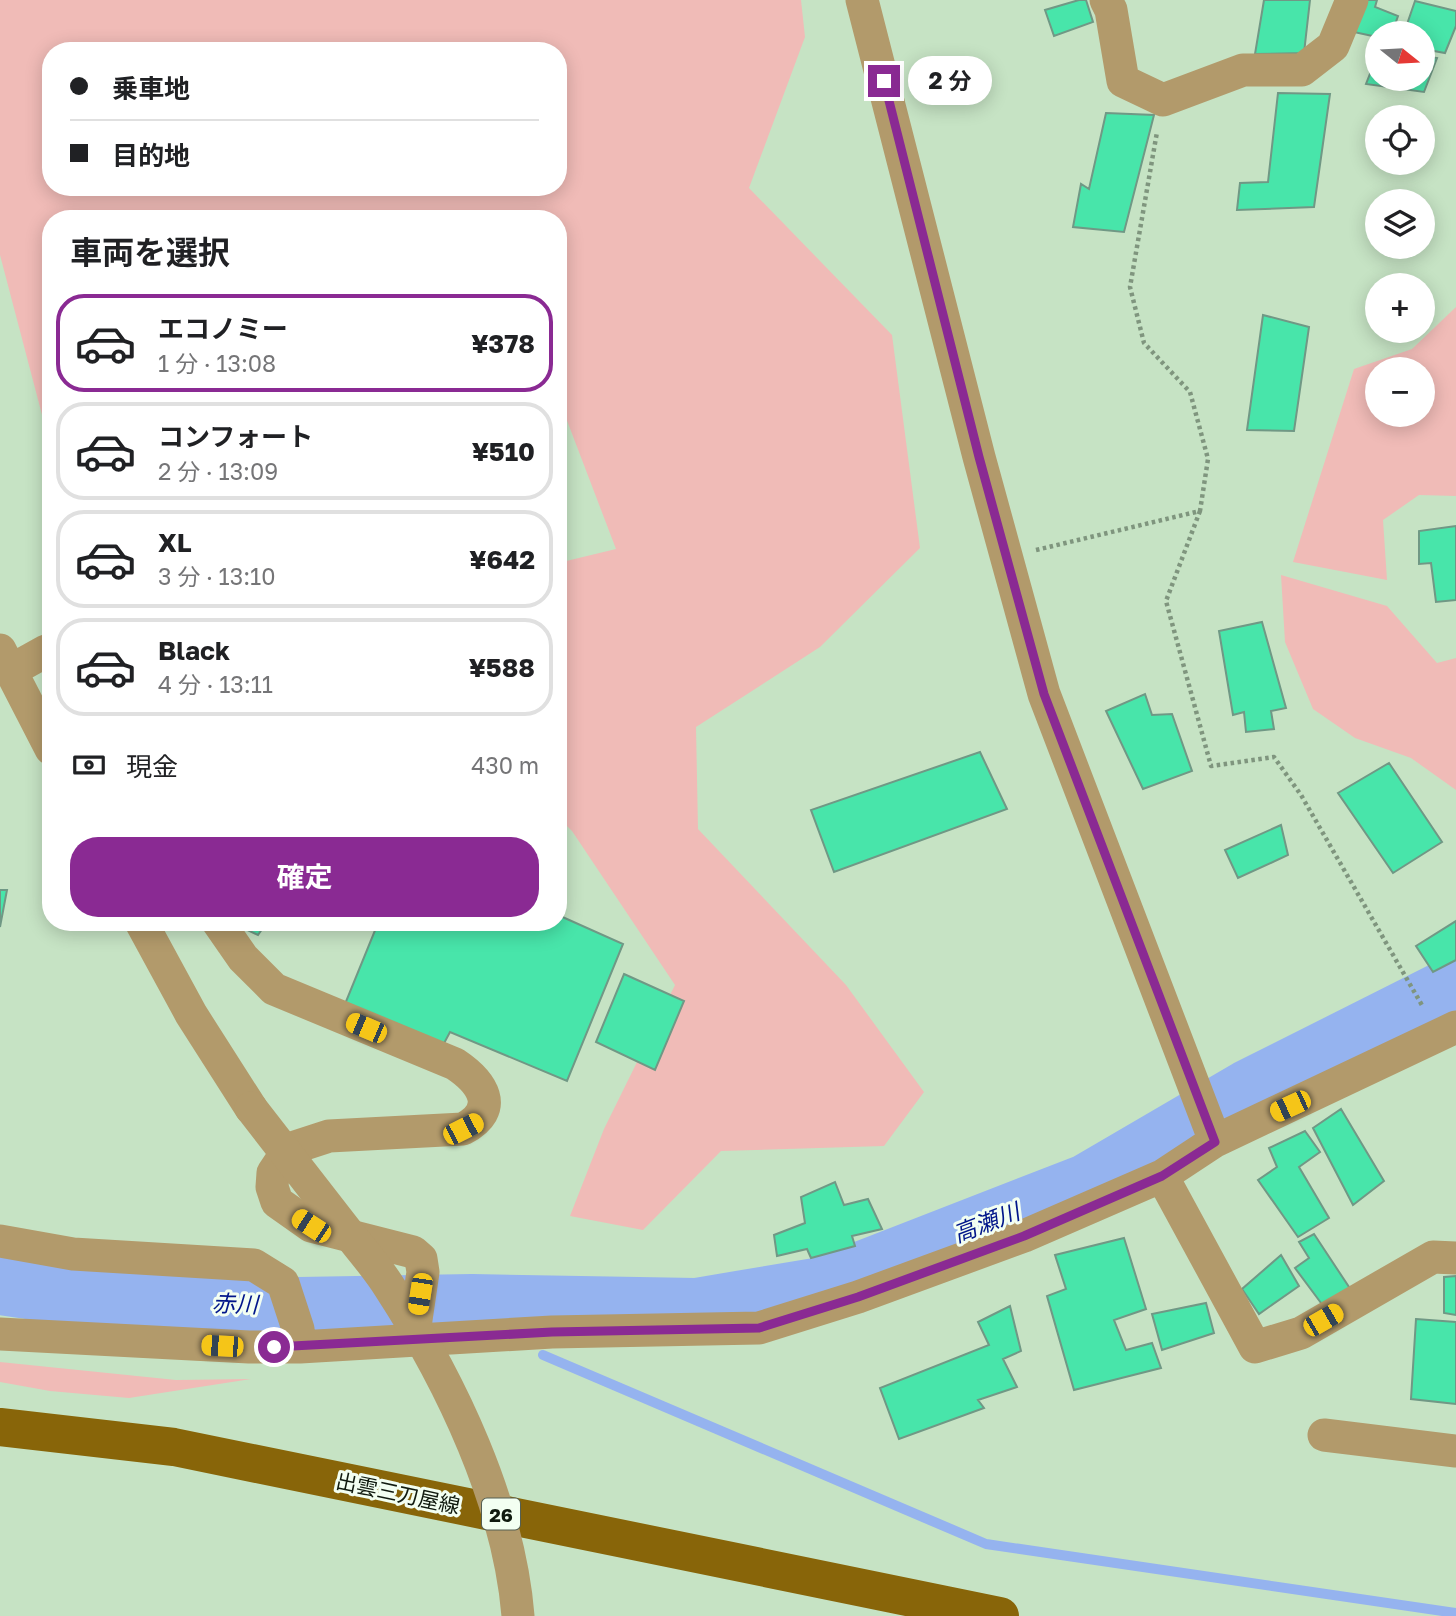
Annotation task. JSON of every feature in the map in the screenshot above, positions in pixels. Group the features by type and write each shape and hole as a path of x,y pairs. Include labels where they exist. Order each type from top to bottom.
{"main road":[{"name":"出雲三刀屋線","path":"0,1427 174,1447 1000,1616"}],"street":[{"path":"862,0 1044,694 1207,1122"},
{"path":"1106,0 1111,10 1123,81 1163,100 1243,70 1301,70 1333,46 1352,0"},
{"path":"42,652 5,660 42,732"},
{"path":"146,931 191,1014 251,1108 390,1286 437,1370 470,1436 488,1485 504,1538 516,1592 518,1616"},
{"path":"224,931 243,958 274,989 455,1064 472,1075 482,1090 485,1106 478,1122 463,1129 329,1136 289,1149 273,1173 272,1187 277,1202 311,1226 413,1252 421,1259 423,1272 415,1329"},
{"path":"0,1334 221,1346 415,1329 552,1332 759,1328 858,1297 1024,1236 1162,1176 1207,1122 1456,1027"},
{"path":"1162,1176 1255,1347 1301,1333 1433,1257 1456,1258"},
{"path":"0,1241 73,1254 244,1263 264,1270 283,1283 299,1338"},
{"path":"1324,1435 1456,1451"}],"path":[{"path":"1163,100 1130,287 1144,344 1190,392 1208,459 1200,510 1167,601 1211,766 1274,757 1300,795 1414,994"},
{"path":"1007,557 1200,510"}],"shaded area":[{"path":"0,0 801,0 805,37 749,188 892,335 920,548 820,647 696,727 698,829 846,985 924,1092 884,1146 721,1151 643,1230 570,1216 604,1129 675,985 567,826 567,561 616,549 567,421 567,210 42,210 42,415 0,255"},
{"path":"1456,307 1456,496 1419,495 1383,520 1387,580 1293,562 1354,369 1365,365 1365,427 1435,427 1435,357 1389,357 1412,349 1418,343 1435,343 1435,327"},
{"path":"1281,575 1387,606 1437,663 1456,658 1456,790 1411,758 1355,738 1313,709 1285,642"},
{"path":"0,1362 176,1380 251,1379 129,1398 50,1391 0,1382"}],"building":[{"path":"1086,0 1093,22 1054,36 1045,10"},
{"path":"1264,0 1310,0 1304,53 1255,54"},
{"path":"1364,0 1377,0 1375,7 1398,16 1396,21 1365,21 1365,34 1354,32"},
{"path":"1415,1 1456,11 1456,26 1445,53 1435,51 1435,21 1408,21"},
{"path":"1278,93 1330,94 1314,207 1237,210 1240,183 1268,182"},
{"path":"1106,113 1154,115 1124,232 1073,227 1081,184 1089,189"},
{"path":"1263,315 1309,327 1294,431 1247,430"},
{"path":"1456,526 1456,600 1436,602 1431,563 1419,564 1419,531"},
{"path":"1262,622 1286,708 1271,711 1274,729 1246,732 1244,712 1233,715 1219,631"},
{"path":"1145,694 1152,715 1172,714 1192,771 1143,789 1106,711"},
{"path":"980,752 1007,809 834,872 811,810"},
{"path":"1389,763 1442,842 1393,873 1338,793"},
{"path":"1281,825 1288,855 1238,878 1225,850"},
{"path":"0,890 7,890 0,927"},
{"path":"567,919 623,944 567,1081 450,1032 441,1049 345,1004 375,931 567,931"},
{"path":"1456,921 1456,960 1433,972 1416,946"},
{"path":"624,974 684,1001 655,1070 596,1042"},
{"path":"1341,1109 1384,1181 1353,1205 1313,1128"},
{"path":"1305,1131 1320,1152 1299,1167 1329,1218 1298,1237 1258,1180 1277,1167 1269,1148"},
{"path":"835,1182 844,1205 868,1199 882,1229 852,1236 855,1246 811,1258 807,1249 777,1256 774,1235 805,1223 801,1197"},
{"path":"1314,1234 1351,1290 1324,1307 1295,1268 1309,1258 1299,1242"},
{"path":"1124,1238 1146,1309 1114,1320 1126,1350 1152,1343 1161,1368 1074,1390 1047,1296 1066,1289 1055,1255"},
{"path":"1281,1255 1299,1286 1259,1314 1242,1289"},
{"path":"1456,1276 1456,1315 1444,1313 1444,1277"},
{"path":"1206,1303 1214,1333 1162,1350 1152,1314"},
{"path":"1010,1306 1021,1351 1003,1359 1017,1387 978,1400 984,1408 899,1439 880,1388 989,1345 978,1322"},
{"path":"1416,1319 1456,1322 1456,1404 1411,1399"}],"waterway":[{"name":"高瀬川","path":"0,1286 76,1297 299,1306 472,1303 696,1307 821,1286 1086,1183 1247,1089 1456,984"},
{"path":"472,1303 500,1322"},
{"path":"543,1355 986,1544 1456,1613"}],"route":[{"path":"274,1347 552,1332 759,1328 858,1297 1024,1236 1162,1176 1215,1142 1044,694 979,457 884,81"}],"water label":[{"name":"赤川","path":"235,1303"}]}
